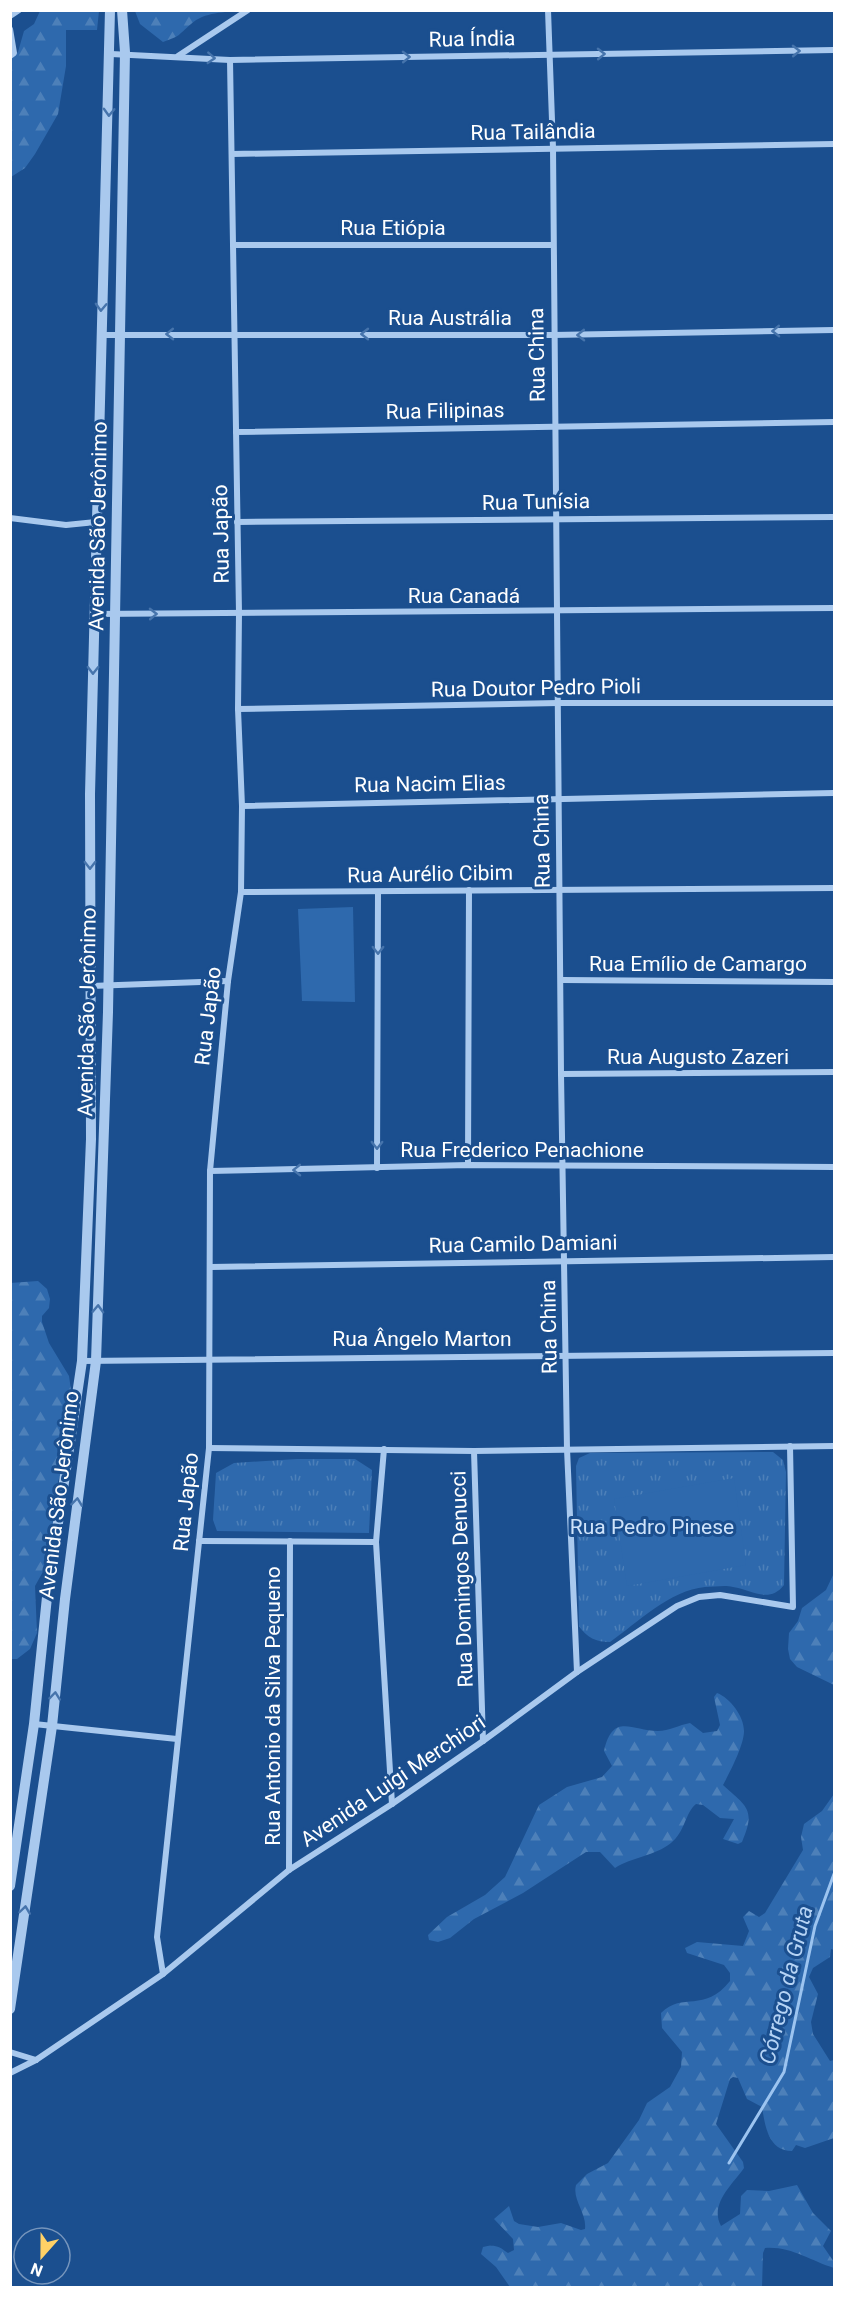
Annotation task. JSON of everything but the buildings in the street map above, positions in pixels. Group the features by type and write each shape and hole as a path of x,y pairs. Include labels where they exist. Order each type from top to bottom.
{"street":[{"path":"10,16 19,10"},
{"name":"Avenida São Jerônimo","path":"10,1886 82,1361 92,1138 90,794 100,335 111,54 110,10"},
{"name":"Avenida São Jerônimo","path":"10,2009 52,1726 68,1574 96,1361 108,987 116,614 125,52 122,10"},
{"path":"177,57 248,10"},
{"name":"Rua China","path":"548,10 553,148 553,335 567,1449 577,1672"},
{"path":"10,29 12,55"},
{"name":"Rua Índia","path":"111,54 125,52 230,60 834,50"},
{"name":"Rua Japão","path":"162,1974 156,1937 209,1448 210,1171 228,981 241,892 242,806 238,710 239,613 230,60"},
{"name":"Rua Tailândia","path":"232,154 834,144"},
{"name":"Rua Etiópia","path":"233,245 553,245"},
{"name":"Rua Austrália","path":"100,335 234,333 553,335 834,330"},
{"name":"Rua Filipinas","path":"236,432 834,422"},
{"name":"Rua Tunísia","path":"237,522 834,517"},
{"path":"10,518 66,525 96,522"},
{"name":"Rua Canadá","path":"94,614 834,608"},
{"name":"Rua Doutor Pedro Pioli","path":"238,710 558,703 834,703"},
{"name":"Rua Nacim Elias","path":"242,806 834,793"},
{"name":"Rua Aurélio Cibim","path":"241,892 834,888"},
{"path":"468,1165 469,890"},
{"path":"376,1168 378,892"},
{"name":"Rua Emílio de Camargo","path":"562,980 834,982"},
{"path":"91,986 228,981"},
{"name":"Rua Augusto Zazeri","path":"561,1074 834,1072"},
{"name":"Rua Frederico Penachione","path":"210,1171 468,1165 834,1167"},
{"name":"Rua Camilo Damiani","path":"211,1267 834,1257"},
{"name":"Rua Ângelo Marton","path":"82,1361 834,1353"},
{"name":"Avenida Luigi Merchiori","path":"10,2073 36,2061 162,1974 289,1870 392,1804 577,1672 677,1605 699,1597 720,1595 793,1607 790,1446"},
{"path":"209,1448 474,1451 834,1446"},
{"path":"384,1449 376,1542 392,1804"},
{"name":"Rua Domingos Denucci","path":"474,1451 483,1741"},
{"path":"199,1541 376,1542"},
{"name":"Rua Antonio da Silva Pequeno","path":"289,1870 290,1541"},
{"path":"51,1574 68,1574"},
{"path":"34,1724 177,1739"},
{"path":"10,2052 36,2061"}],"green space":[{"path":"40,11 99,11 97,30 66,30 66,66 58,114 25,168 11,177 11,59 18,52 24,31 34,24"},
{"path":"135,11 241,11 215,13 202,17 177,36 163,42 140,24"},
{"path":"353,907 355,1002 302,1001 298,909"},
{"path":"38,1281 47,1289 50,1299 49,1308 42,1316 42,1322 49,1343 69,1376 73,1404 65,1466 58,1481 61,1507 50,1559 35,1586 37,1633 30,1649 17,1659 11,1659 10,1283"},
{"name":"Rua Pedro Pinese","path":"773,1452 783,1460 786,1472 784,1585 778,1591 766,1595 727,1586 692,1589 654,1608 610,1642 596,1640 585,1634 579,1626 576,1466 579,1458 590,1453"},
{"path":"297,1459 355,1459 372,1470 369,1533 217,1531 213,1520 216,1473 234,1463"},
{"path":"734,1478 746,1565 627,1586 614,1499"},
{"path":"834,1573 834,1685 797,1667 790,1659 788,1649 789,1633 798,1621 802,1608 826,1590"},
{"path":"717,1693 727,1699 742,1719 744,1731 742,1744 723,1785 747,1809 748,1822 742,1842 738,1844 723,1839 734,1819 720,1818 703,1805 696,1804 689,1812 676,1839 658,1851 615,1868 600,1852 586,1852 523,1893 474,1919 450,1938 438,1942 429,1940 428,1935 447,1917 485,1895 505,1877 539,1805 567,1787 602,1777 612,1766 604,1751 612,1731 624,1726 662,1731 690,1723 703,1733 717,1731 720,1725 714,1697"},
{"path":"834,1794 834,1950 831,1949 830,1957 813,1968 809,1977 818,1994 811,2022 813,2034 830,2061 834,2060 834,2138 805,2148 796,2145 792,2151 778,2147 769,2136 762,2107 747,2099 738,2078 733,2077 730,2079 716,2124 743,2162 744,2168 720,2202 718,2218 721,2226 740,2214 741,2196 747,2190 769,2191 797,2185 813,2213 831,2231 823,2246 834,2262 834,2268 784,2249 765,2248 762,2287 510,2287 496,2267 481,2254 483,2247 490,2246 499,2247 508,2253 514,2250 513,2239 494,2219 509,2206 514,2221 519,2224 538,2227 561,2223 581,2230 585,2229 584,2217 576,2196 576,2185 587,2174 608,2163 639,2120 647,2103 670,2087 681,2067 682,2052 662,2028 661,2013 677,2003 711,1997 730,1981 730,1973 724,1965 687,1953 685,1948 697,1942 743,1946 749,1931 743,1917 749,1911 759,1917 765,1913 803,1850 801,1837 804,1824 822,1811"}],"waterway":[{"name":"Córrego da Gruta","path":"729,2163 784,2072 815,1926 834,1874"}]}
